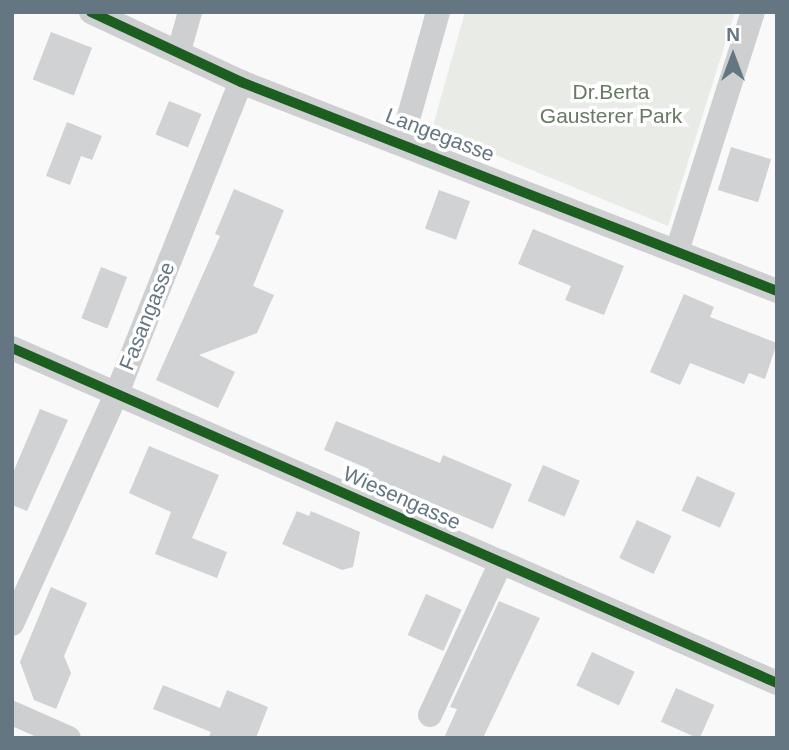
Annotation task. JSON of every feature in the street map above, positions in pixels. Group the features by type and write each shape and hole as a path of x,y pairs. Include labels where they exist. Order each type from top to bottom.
{"street":[{"name":"Langegasse","path":"91,12 241,82 678,248 777,291"},
{"path":"179,51 190,12"},
{"path":"402,141 438,12"},
{"path":"678,248 753,12"},
{"name":"Fasangasse","path":"12,624 117,393 241,82"},
{"name":"Wiesengasse","path":"12,348 777,683"},
{"path":"430,715 501,562"},
{"path":"12,713 69,738"}],"green space":[{"name":"Dr.Berta Gausterer Park","path":"465,12 735,12 668,226 432,129"}],"building":[{"path":"51,32 92,48 74,95 33,80"},
{"path":"169,101 201,114 188,147 156,134"},
{"path":"67,122 102,136 92,160 81,156 70,185 46,176"},
{"path":"731,147 771,159 758,202 718,190"},
{"path":"234,189 284,210 253,286 274,295 257,333 199,355 235,372 218,408 156,380 220,236 215,234"},
{"path":"439,190 470,201 456,240 425,229"},
{"path":"533,229 624,266 604,315 565,300 571,286 518,264"},
{"path":"101,267 127,277 107,328 81,318"},
{"path":"684,294 714,307 710,317 777,343 765,379 749,373 744,384 690,363 680,385 650,372"},
{"path":"40,409 68,420 27,511 12,505 12,475"},
{"path":"336,421 440,463 443,455 512,484 493,529 366,475 369,469 324,450"},
{"path":"149,446 219,475 192,538 227,552 217,578 155,554 171,512 129,493"},
{"path":"543,465 580,481 565,517 528,501"},
{"path":"697,476 735,493 720,528 682,511"},
{"path":"297,511 309,516 311,511 360,532 353,567 342,570 282,544"},
{"path":"637,520 671,536 654,574 619,558"},
{"path":"51,587 87,603 64,656 71,673 56,709 34,700 20,662"},
{"path":"426,594 462,610 443,651 408,635"},
{"path":"499,601 540,618 483,738 444,738 457,709 450,707"},
{"path":"592,652 635,672 619,705 576,686"},
{"path":"163,685 220,708 227,690 268,707 256,738 208,738 211,732 153,709"},
{"path":"676,688 714,705 700,738 661,722"}],"cycle path":[{"path":"91,12 241,82 777,291"},
{"path":"12,348 777,683"}]}
